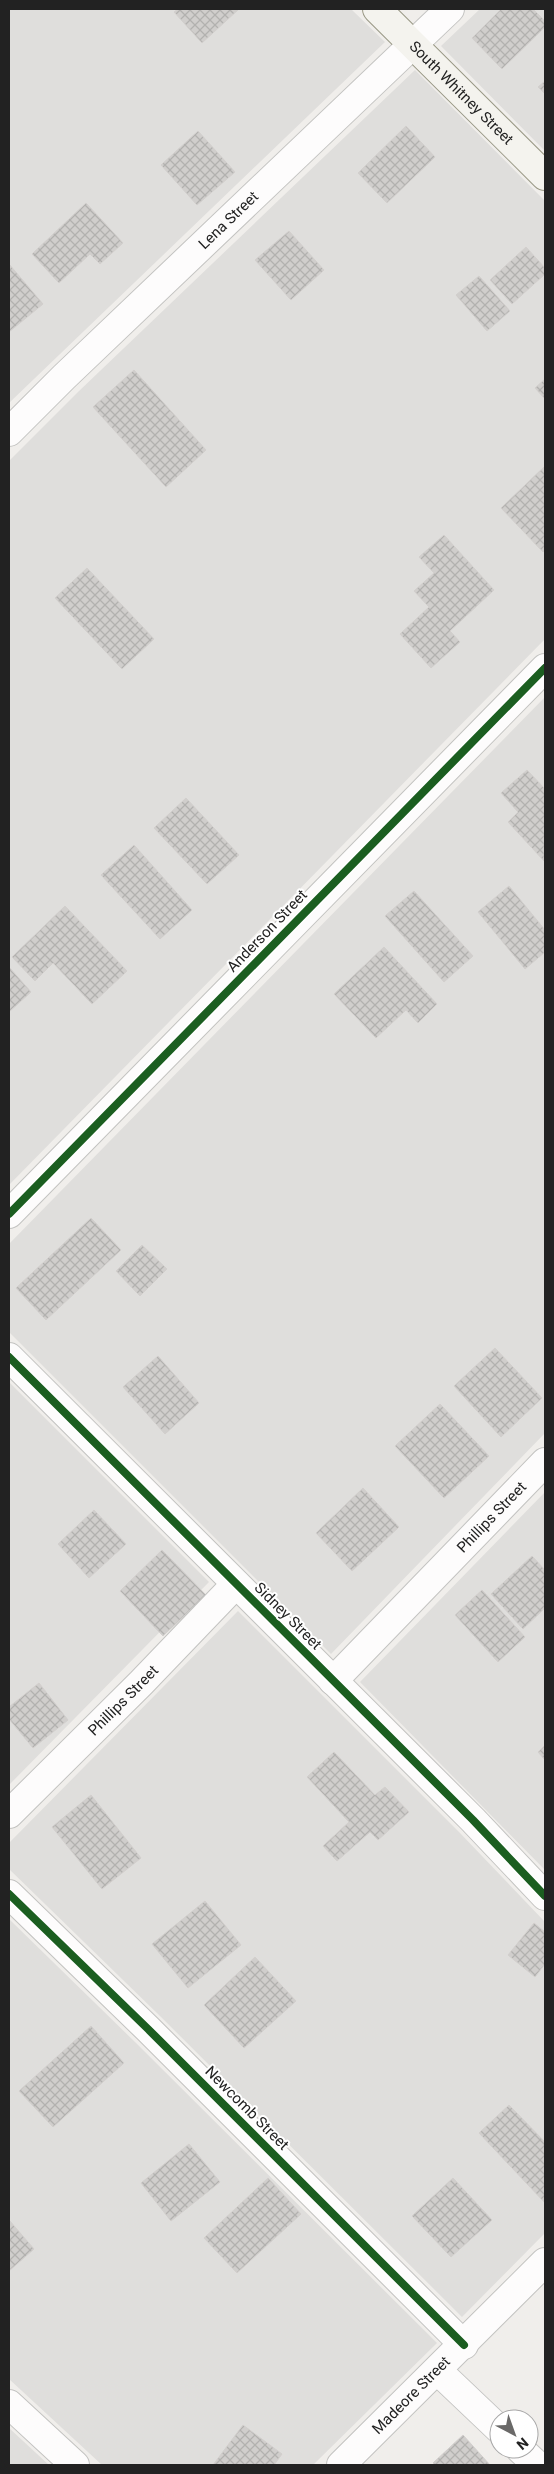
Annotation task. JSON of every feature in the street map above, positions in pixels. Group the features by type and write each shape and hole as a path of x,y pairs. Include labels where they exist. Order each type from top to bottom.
{"street":[{"name":"South Whitney Street","path":"377,9 545,176"},
{"name":"Lena Street","path":"9,432 64,377 450,9"},
{"name":"Anderson Street","path":"9,1214 545,668"},
{"name":"Sidney Street","path":"9,1357 473,1820 545,1896"},
{"name":"Phillips Street","path":"333,1681 545,1462"},
{"name":"Phillips Street","path":"9,1814 141,1683 236,1584"},
{"name":"Newcomb Street","path":"9,1894 148,2028 464,2344"},
{"name":"Madeore Street","path":"341,2465 438,2371 545,2262"},
{"path":"438,2371 489,2419"},
{"path":"9,2404 75,2465"}],"shaded area":[{"path":"9,9 351,9 385,42 9,403"},
{"path":"480,9 545,9 545,151 441,46"},
{"path":"415,70 545,201 545,639 9,1185 9,461 78,392"},
{"path":"545,697 545,1433 331,1654 9,1332 9,1244"},
{"path":"9,1382 209,1582 9,1785"},
{"path":"545,1492 545,1870 360,1682"},
{"path":"238,1611 460,1833 545,1922 545,2233 462,2317 160,2016 9,1869 9,1843"},
{"path":"9,1919 437,2343 313,2465 102,2465 9,2379"},
{"path":"9,2428 49,2465 9,2465"}],"building":[{"path":"178,9 239,9 202,43 174,12"},
{"path":"501,9 533,9 545,21 545,27 502,69 472,38"},
{"path":"545,81 545,94 538,87"},
{"path":"406,126 435,157 387,203 358,173"},
{"path":"198,131 235,172 197,205 161,165"},
{"path":"86,203 123,243 100,264 90,254 59,283 32,254"},
{"path":"289,231 324,270 291,300 255,260"},
{"path":"526,247 545,268 545,274 512,304 490,280"},
{"path":"9,264 43,304 9,332"},
{"path":"479,276 510,311 487,331 456,295"},
{"path":"134,370 206,450 166,487 93,407"},
{"path":"545,379 545,399 535,388"},
{"path":"545,466 545,550 543,552 501,508"},
{"path":"444,535 494,590 450,631 460,642 431,668 400,634 429,607 414,591 434,573 419,557"},
{"path":"87,568 154,639 122,669 55,598"},
{"path":"527,770 545,789 544,861 508,822 518,812 501,793"},
{"path":"186,798 239,855 207,884 154,828"},
{"path":"134,845 192,910 160,939 101,875"},
{"path":"509,886 545,930 545,952 525,969 478,912"},
{"path":"414,891 473,956 444,982 385,916"},
{"path":"65,906 127,971 92,1004 53,963 35,981 12,957"},
{"path":"384,947 437,1004 418,1023 406,1010 376,1038 334,994"},
{"path":"9,967 31,992 9,1012"},
{"path":"91,1218 121,1250 46,1320 16,1288"},
{"path":"142,1245 167,1269 140,1296 116,1271"},
{"path":"495,1348 542,1398 501,1437 454,1386"},
{"path":"158,1356 199,1403 165,1434 123,1387"},
{"path":"440,1404 489,1456 444,1498 395,1446"},
{"path":"363,1488 399,1527 352,1571 316,1533"},
{"path":"94,1510 126,1544 89,1578 58,1544"},
{"path":"162,1550 206,1595 163,1636 120,1591"},
{"path":"532,1556 545,1570 545,1608 523,1629 491,1594"},
{"path":"482,1590 525,1637 498,1662 455,1615"},
{"path":"39,1683 68,1720 33,1748 9,1719 9,1707"},
{"path":"545,1745 545,1760 538,1752"},
{"path":"334,1752 375,1795 385,1787 409,1812 378,1840 370,1832 337,1861 323,1846 349,1822 307,1777"},
{"path":"91,1795 141,1858 102,1889 52,1827"},
{"path":"205,1901 241,1945 188,1988 152,1944"},
{"path":"534,1923 545,1932 545,1964 535,1977 508,1955"},
{"path":"255,1957 296,2001 244,2048 204,2005"},
{"path":"91,2026 124,2063 53,2127 19,2091"},
{"path":"509,2105 545,2142 545,2203 479,2133"},
{"path":"189,2144 220,2182 171,2221 141,2183"},
{"path":"268,2178 301,2214 237,2273 204,2238"},
{"path":"453,2178 492,2220 451,2257 412,2216"},
{"path":"9,2220 34,2249 9,2271"},
{"path":"243,2425 282,2454 274,2465 213,2465"},
{"path":"463,2435 490,2465 435,2465 433,2463"}],"cycle path":[{"path":"9,1214 545,668"},
{"path":"9,1357 473,1820 545,1896"},
{"path":"9,1894 148,2029 464,2345"}]}
